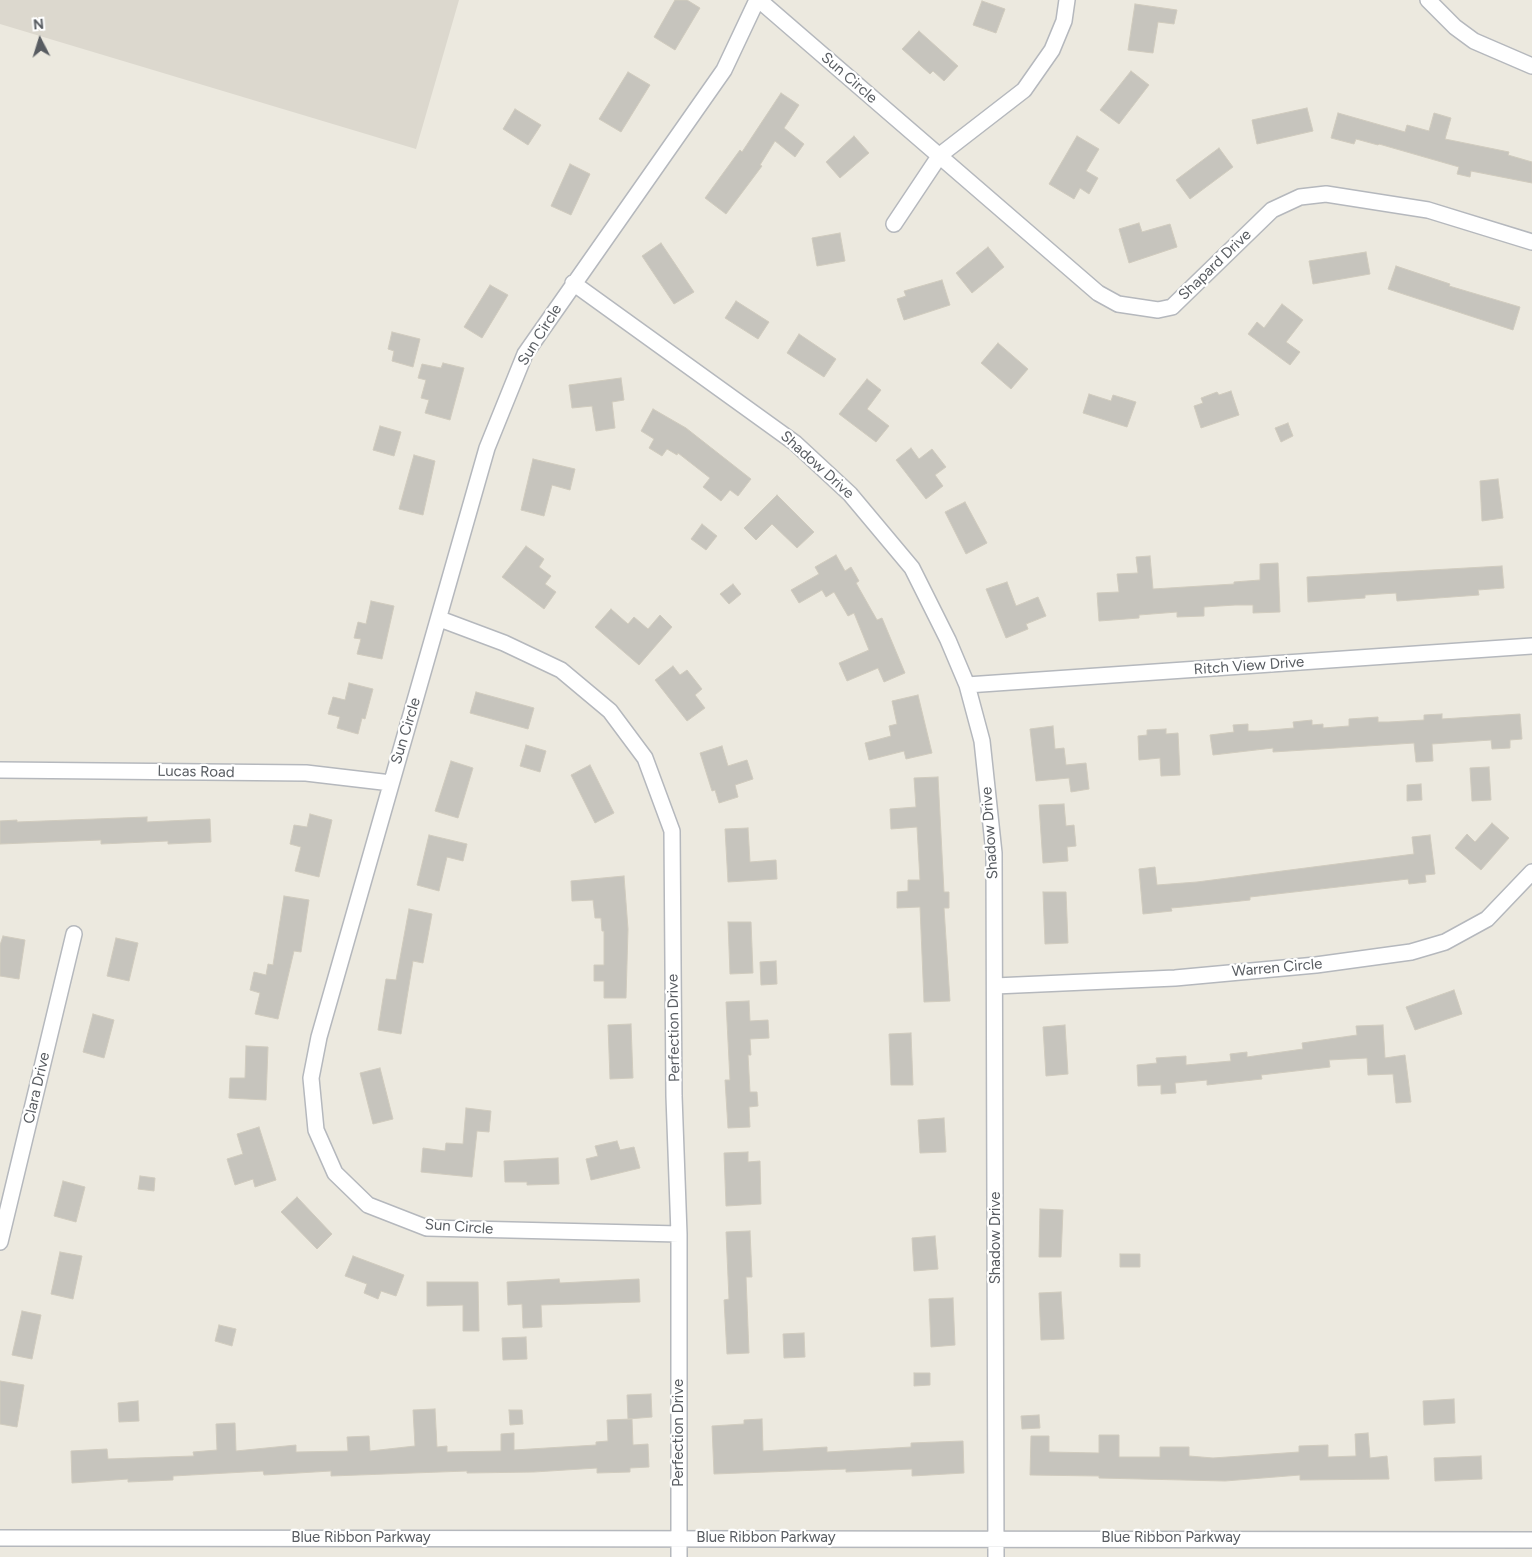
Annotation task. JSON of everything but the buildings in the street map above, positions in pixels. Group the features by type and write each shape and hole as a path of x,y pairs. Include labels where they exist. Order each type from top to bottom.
{"street":[{"name":"Sun Circle","path":"679,1234 427,1228 368,1205 336,1173 316,1130 310,1078 319,1037 491,440 525,354 724,70 758,0 940,155"},
{"path":"894,224 940,155 1024,90 1052,50 1064,21 1067,0"},
{"path":"1428,0 1455,27 1474,41 1532,66"},
{"name":"Shapard Drive","path":"940,155 1098,293 1118,304 1143,309 1158,310 1172,307 1272,210 1300,197 1326,194 1428,210 1532,242"},
{"name":"Shadow Drive","path":"574,283 795,443 850,494 912,568 948,640 967,685 982,741 994,853 996,1557"},
{"name":"Perfection Drive","path":"440,619 504,643 561,670 610,711 645,758 672,831 674,1096 679,1234 679,1557"},
{"name":"Ritch View Drive","path":"967,685 1532,646"},
{"name":"Lucas Road","path":"0,770 306,773 391,783"},
{"name":"Warren Circle","path":"994,986 1175,978 1316,965 1411,952 1445,942 1487,920 1532,872"},
{"name":"Clara Drive","path":"0,1242 74,934"},
{"name":"Blue Ribbon Parkway","path":"0,1538 1532,1540"}],"shaded area":[{"path":"0,0 459,0 416,149 0,24"}]}
